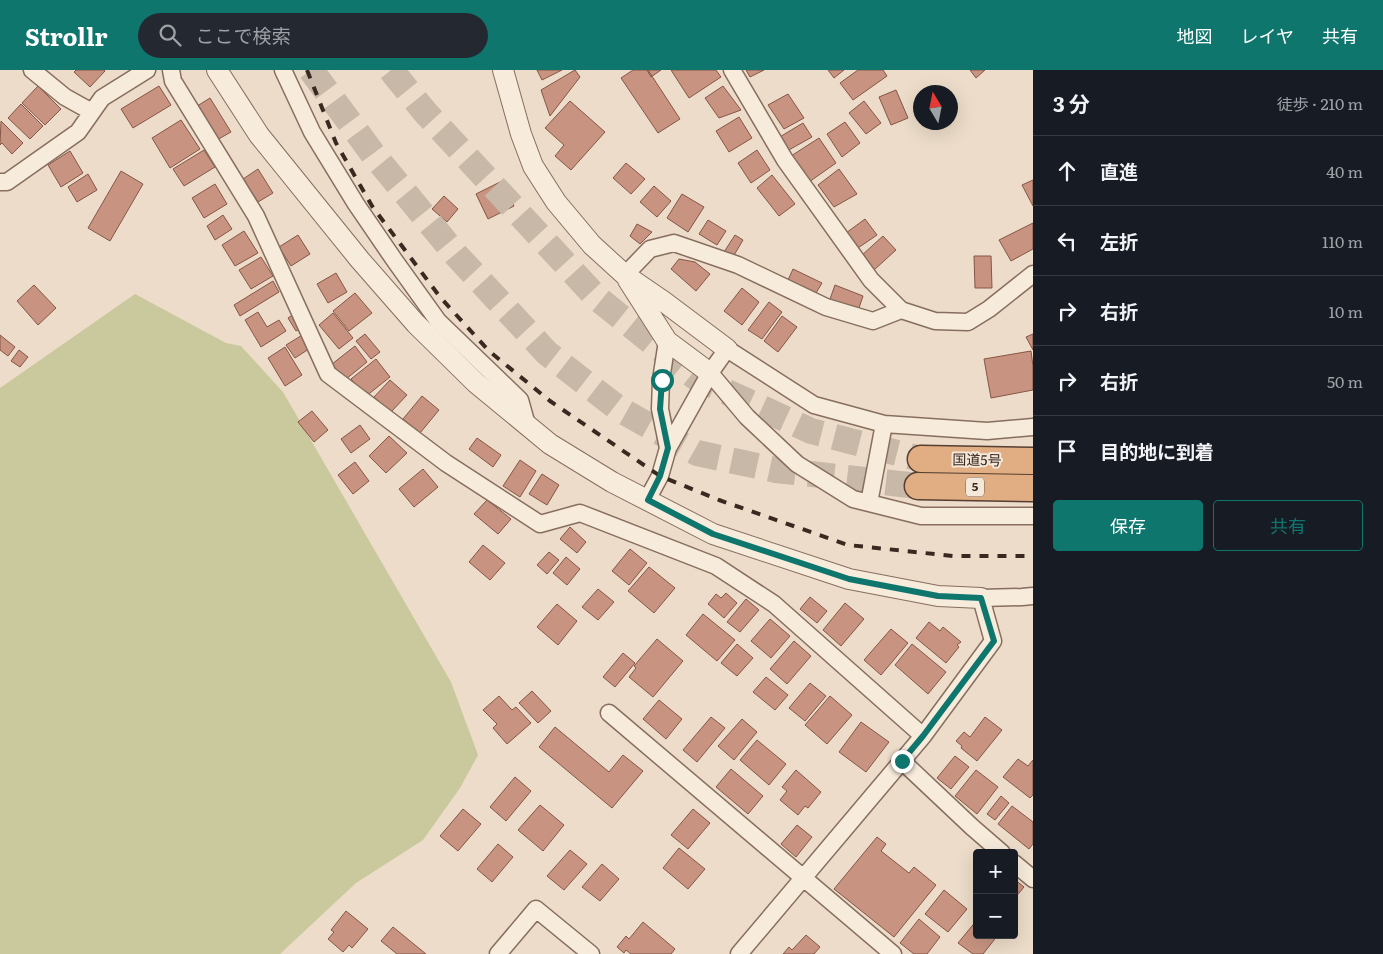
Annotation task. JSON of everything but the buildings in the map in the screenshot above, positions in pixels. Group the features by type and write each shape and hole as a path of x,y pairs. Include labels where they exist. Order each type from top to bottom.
{"highway":[{"name":"国道5号","path":"921,459 1033,461"},
{"name":"国道5号","path":"918,486 1033,488"}],"street":[{"path":"32,70 65,97 92,112"},
{"path":"0,182 6,182 78,132 102,98 147,70"},
{"path":"171,70 172,81 256,216 328,374 446,462 540,524 580,513 716,566 774,604 923,736"},
{"path":"217,70 259,135 360,260 416,324 476,382 550,444 612,482 713,534 849,579 938,596 981,598 1022,598 1033,596"},
{"path":"283,70 312,132 356,204 395,261 438,320 520,400 527,426"},
{"path":"503,70 520,134 533,166 556,202 592,245 624,275 727,348 814,405 884,424 987,431 1033,427"},
{"path":"732,70 785,160 870,280 901,310 935,322 968,322 989,309 1033,274"},
{"path":"624,275 650,249 674,244 738,265 835,310 873,321 901,310"},
{"path":"624,275 667,341 710,373 746,417 797,464 853,499 921,516 1033,516"},
{"path":"667,341 660,409 668,448"},
{"path":"648,500 660,476 668,448 710,373 727,348"},
{"path":"869,503 884,424"},
{"path":"747,951 803,878 923,736 994,641 981,598"},
{"path":"609,713 893,954"},
{"path":"902,761 997,849"},
{"path":"1018,866 1033,879"},
{"path":"498,954 536,909 590,954"}],"green space":[{"path":"135,294 226,343 241,346 283,392 451,682 478,755 460,788 423,840 356,883 280,954 0,954 0,388"}],"tunnel":[{"path":"311,70 373,154 457,256 547,353 619,409 697,453 776,470 918,486"},
{"path":"391,70 425,112 597,298 695,377 811,431 921,459"}],"railway":[{"path":"307,70 336,143 372,206 440,297 489,351 550,401 660,476 719,500 848,545 953,556 1033,556"}],"route":[{"path":"662,380 660,409 668,448 660,476 648,500 713,534 849,579 938,596 981,598 994,641 902,761"}]}
